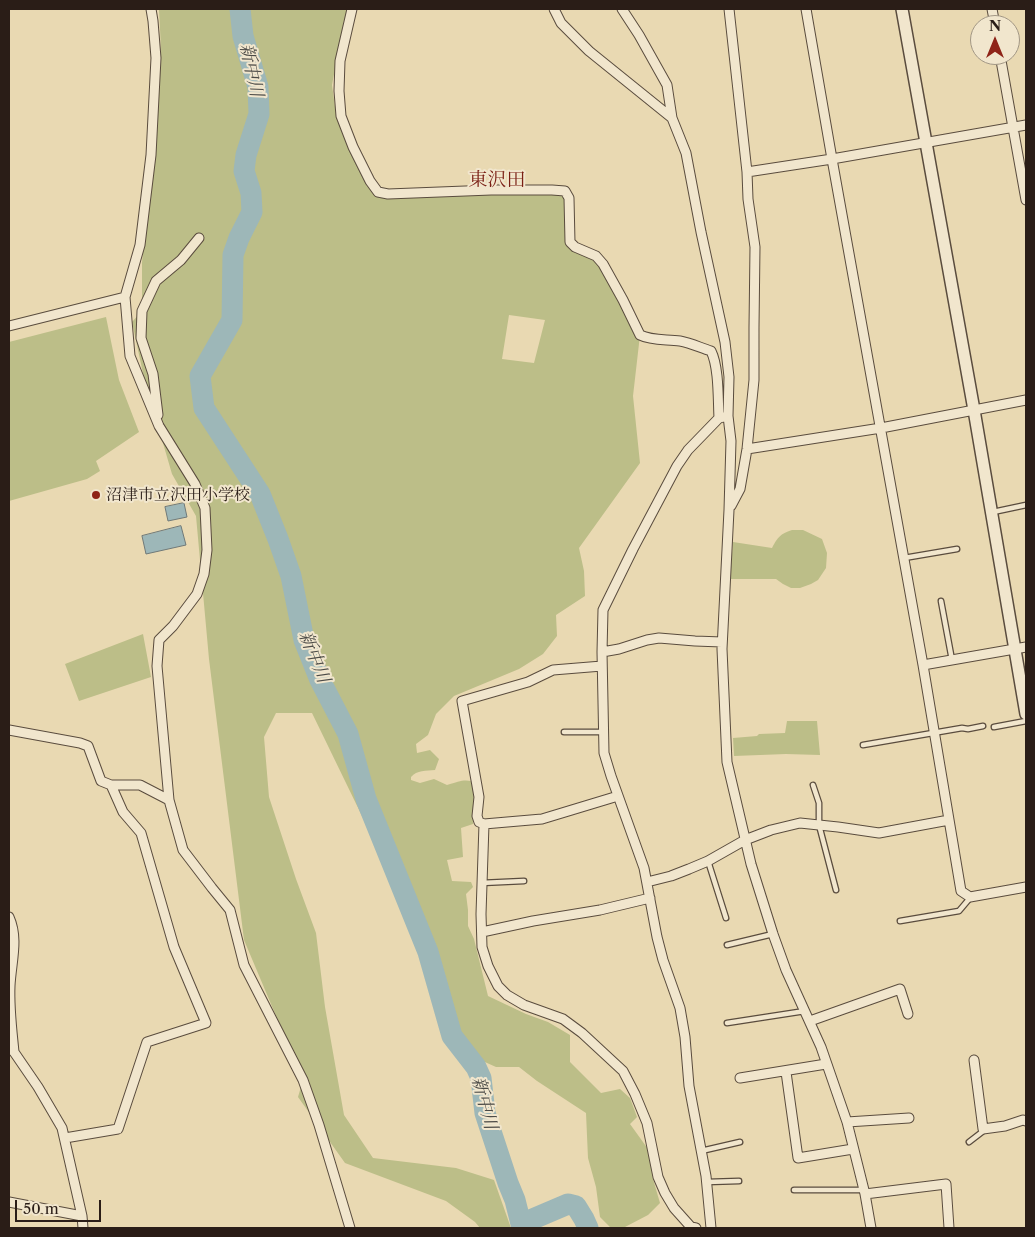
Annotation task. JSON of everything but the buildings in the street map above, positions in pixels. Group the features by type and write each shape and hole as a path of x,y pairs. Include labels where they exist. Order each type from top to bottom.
{"street":[{"path":"151,9 156,58 151,155 140,245 125,296 130,356 159,426 195,484 205,508 207,550 204,574 197,594 159,640 157,666 169,800 183,850 230,910 244,965 303,1080 320,1125 350,1228"},
{"path":"352,9 340,61 339,91 341,116 353,147 370,181 378,192 388,194 491,190 552,190 565,192 569,198 570,242 575,247 596,256 603,264 624,300 640,336 682,342 711,351 714,356 724,417 731,440 722,642 727,762 751,864 773,934 786,970 810,1021 847,1122 871,1228"},
{"path":"554,9 561,23 589,51 672,118"},
{"path":"622,9 667,85 672,118 686,153 725,342 729,378 724,417 688,450 633,549 603,610 602,652 604,753 644,868 657,937 680,1008 685,1037 689,1086 707,1182 710,1228"},
{"path":"729,9 747,172 748,199 755,247 754,380 747,449 740,488 729,510"},
{"path":"806,9 923,665 961,891 970,897 1026,887"},
{"path":"902,9 992,512 1021,648 1026,714"},
{"path":"1002,65 1026,200"},
{"path":"747,172 832,159 1026,124"},
{"path":"159,426 153,374 142,338 142,311 156,281 181,260 200,238"},
{"path":"9,326 125,296"},
{"path":"747,449 881,428 1026,400"},
{"path":"602,652 619,650 647,640 660,638 722,642"},
{"path":"923,665 1021,648"},
{"path":"602,666 553,670 528,682 462,701 479,797 477,816 479,822 484,824 542,819 618,796"},
{"path":"9,730 88,746 101,781 111,785 140,785 169,800"},
{"path":"64,1138 118,1129 147,1042 206,1023 174,947 141,833 123,812 111,785"},
{"path":"647,882 670,876 708,861 745,840 771,830 800,824 879,832 949,820"},
{"path":"484,824 481,914 482,947 488,966 498,986 507,995 524,1005 564,1018 623,1071 647,1123 658,1177 665,1193 674,1208 691,1226 696,1228"},
{"path":"482,932 600,910 650,898"},
{"path":"9,917 12,923 14,941 10,988 11,1050 48,1103 62,1128 82,1216 82,1228"},
{"path":"810,1021 900,990 908,1014"},
{"path":"974,1060 983,1129 1005,1126 1023,1120 1026,1121"},
{"path":"740,1078 826,1064"},
{"path":"786,1072 798,1158 853,1149"},
{"path":"847,1122 909,1118"},
{"path":"864,1192 946,1184 949,1228"},
{"path":"9,1202 82,1216"}],"lane":[{"path":"992,512 1026,505"},
{"path":"904,558 957,549"},
{"path":"941,602 952,660"},
{"path":"994,727 1026,721"},
{"path":"863,745 983,726"},
{"path":"564,732 604,732"},
{"path":"813,785 819,803 819,825 836,890"},
{"path":"708,861 726,918"},
{"path":"482,883 524,881"},
{"path":"900,921 959,911 971,896"},
{"path":"727,944 773,934"},
{"path":"727,1023 806,1011"},
{"path":"969,1142 982,1132 983,1129"},
{"path":"701,1151 740,1142"},
{"path":"707,1182 739,1181"},
{"path":"794,1190 864,1192"}],"green space":[{"path":"159,9 350,9 344,20 332,85 336,114 356,164 376,196 400,193 565,191 573,241 596,256 640,335 633,396 640,463 579,548 584,571 585,596 556,615 557,636 543,654 519,669 454,696 436,714 428,735 416,744 417,753 430,750 439,759 435,770 419,772 411,777 411,780 420,783 434,779 447,785 460,781 479,784 473,824 461,828 463,857 447,860 452,881 471,882 473,887 466,894 468,926 474,939 488,996 548,1022 570,1035 570,1062 601,1093 620,1089 630,1098 637,1117 630,1124 648,1149 653,1179 660,1203 648,1215 625,1227 611,1228 600,1217 596,1187 588,1158 586,1113 519,1067 496,1067 467,1054 450,1041 436,1009 396,886 312,713 276,713 264,737 269,797 316,933 325,1007 344,1115 373,1158 456,1168 494,1180 511,1228 480,1228 475,1222 446,1201 345,1163 298,1097 303,1080 244,940 209,659 196,516 172,474 144,378 132,322 142,311 142,263 161,49","holes":["509,315 545,320 534,363 502,359"]},
{"path":"106,317 119,380 139,432 96,461 100,471 87,479 9,501 9,342"},
{"path":"792,530 803,530 822,539 827,553 826,568 818,580 800,588 791,588 776,579 730,579 733,542 772,548 780,536"},
{"path":"143,634 151,677 79,701 65,664"},
{"path":"787,721 817,721 820,755 734,756 733,738 785,733"}],"water":[{"path":"184,503 187,517 168,521 165,507"},
{"path":"181,526 186,545 146,554 142,536"}],"waterway":[{"name":"新中川","path":"240,9 243,36 258,87 259,114 246,155 244,171 251,193 252,212 233,255 232,320 200,376 204,408 260,494 278,539 291,576 304,640 320,680 348,734 366,799 428,952 452,1036 476,1067 481,1078 485,1113 515,1200 521,1224 568,1204 576,1206 588,1228"}],"place":[{"name":"沼津市立沢田小学校","path":"96,495"}],"district":[{"name":"東沢田","path":"497,181"}]}
